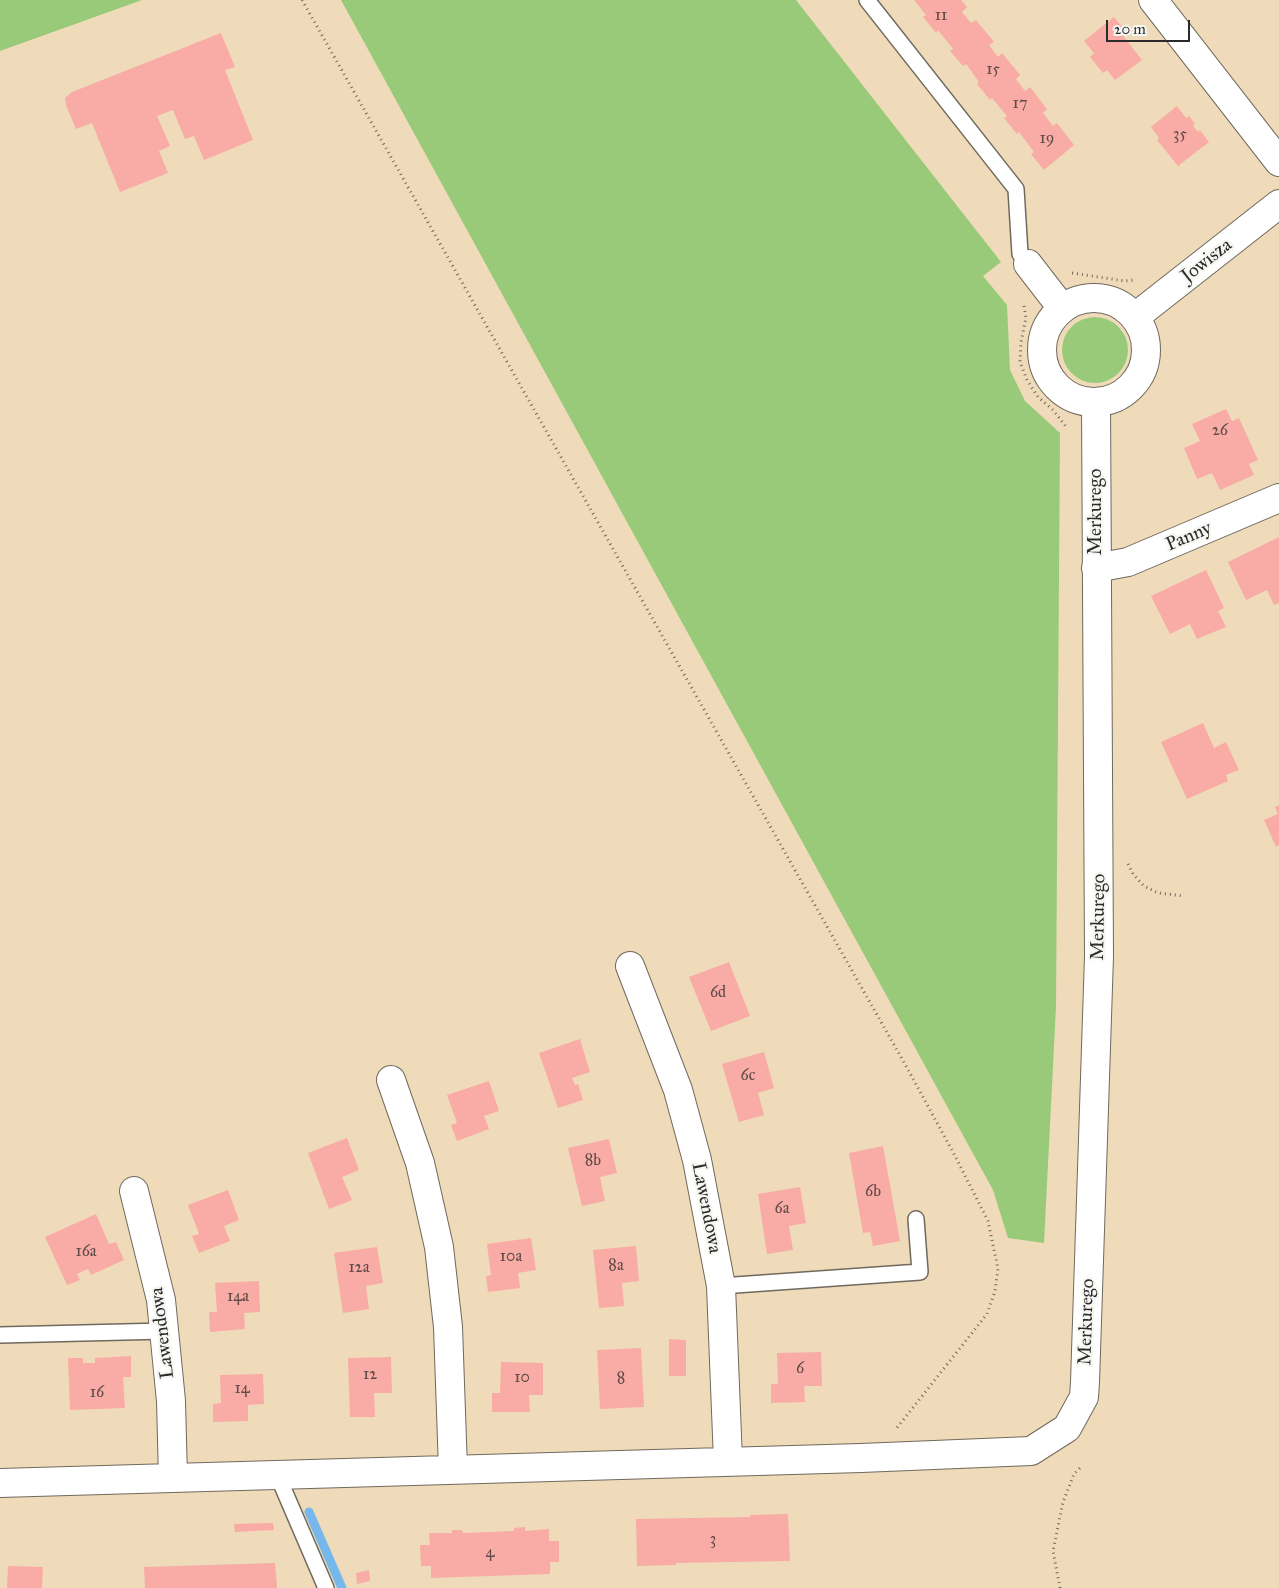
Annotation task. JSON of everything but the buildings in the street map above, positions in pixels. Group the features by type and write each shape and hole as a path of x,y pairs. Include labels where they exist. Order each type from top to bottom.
{"street":[{"path":"1153,0 1279,162"},
{"name":"Jowisza","path":"1135,317 1279,204"},
{"path":"1028,264 1062,308"},
{"path":"1092,297 1108,299 1123,306 1135,317 1144,334 1146,354 1141,372 1130,388 1114,398 1096,402 1079,400 1064,394 1052,382 1044,367 1041,351 1043,335 1050,320 1062,308 1076,300 1092,297"},
{"name":"Merkurego","path":"728,1461 1031,1451 1067,1428 1084,1397 1099,939 1096,402"},
{"name":"Panny","path":"1096,568 1128,562 1279,498"},
{"name":"Lawendowa","path":"630,966 662,1044 683,1108 697,1160 720,1286 728,1461"},
{"path":"390,1080 420,1163 439,1247 448,1327 453,1469"},
{"name":"Lawendowa","path":"134,1191 154,1264 165,1331 171,1401 173,1478"},
{"path":"0,1483 728,1461"}],"lane":[{"path":"867,0 1016,189 1020,254 1028,264"},
{"path":"720,1286 920,1272 916,1219"},
{"path":"0,1335 165,1331"},
{"path":"277,1474 326,1588"}],"path":[{"path":"302,0 906,1066 988,1221 998,1269 995,1291 987,1314 894,1431 904,1431"},
{"path":"1070,272 1125,281 1142,278"},
{"path":"1022,300 1026,318 1021,342 1020,362 1027,380 1038,397 1065,423 1070,436"},
{"path":"1126,860 1132,874 1144,886 1158,893 1184,896"},
{"path":"1060,1588 1053,1551 1063,1502 1074,1474 1081,1467"}],"green space":[{"path":"0,0 142,0 0,51"},
{"path":"341,0 796,0 1001,262 983,276 1007,305 1010,370 1025,401 1060,433 1056,1007 1044,1243 1008,1238 993,1190"},
{"path":"1095,317 1107,320 1118,327 1125,338 1128,350 1125,362 1118,373 1107,380 1095,383 1083,380 1072,373 1065,362 1062,350 1065,338 1072,327 1083,320"}],"waterway":[{"path":"309,1512 342,1588"}]}
